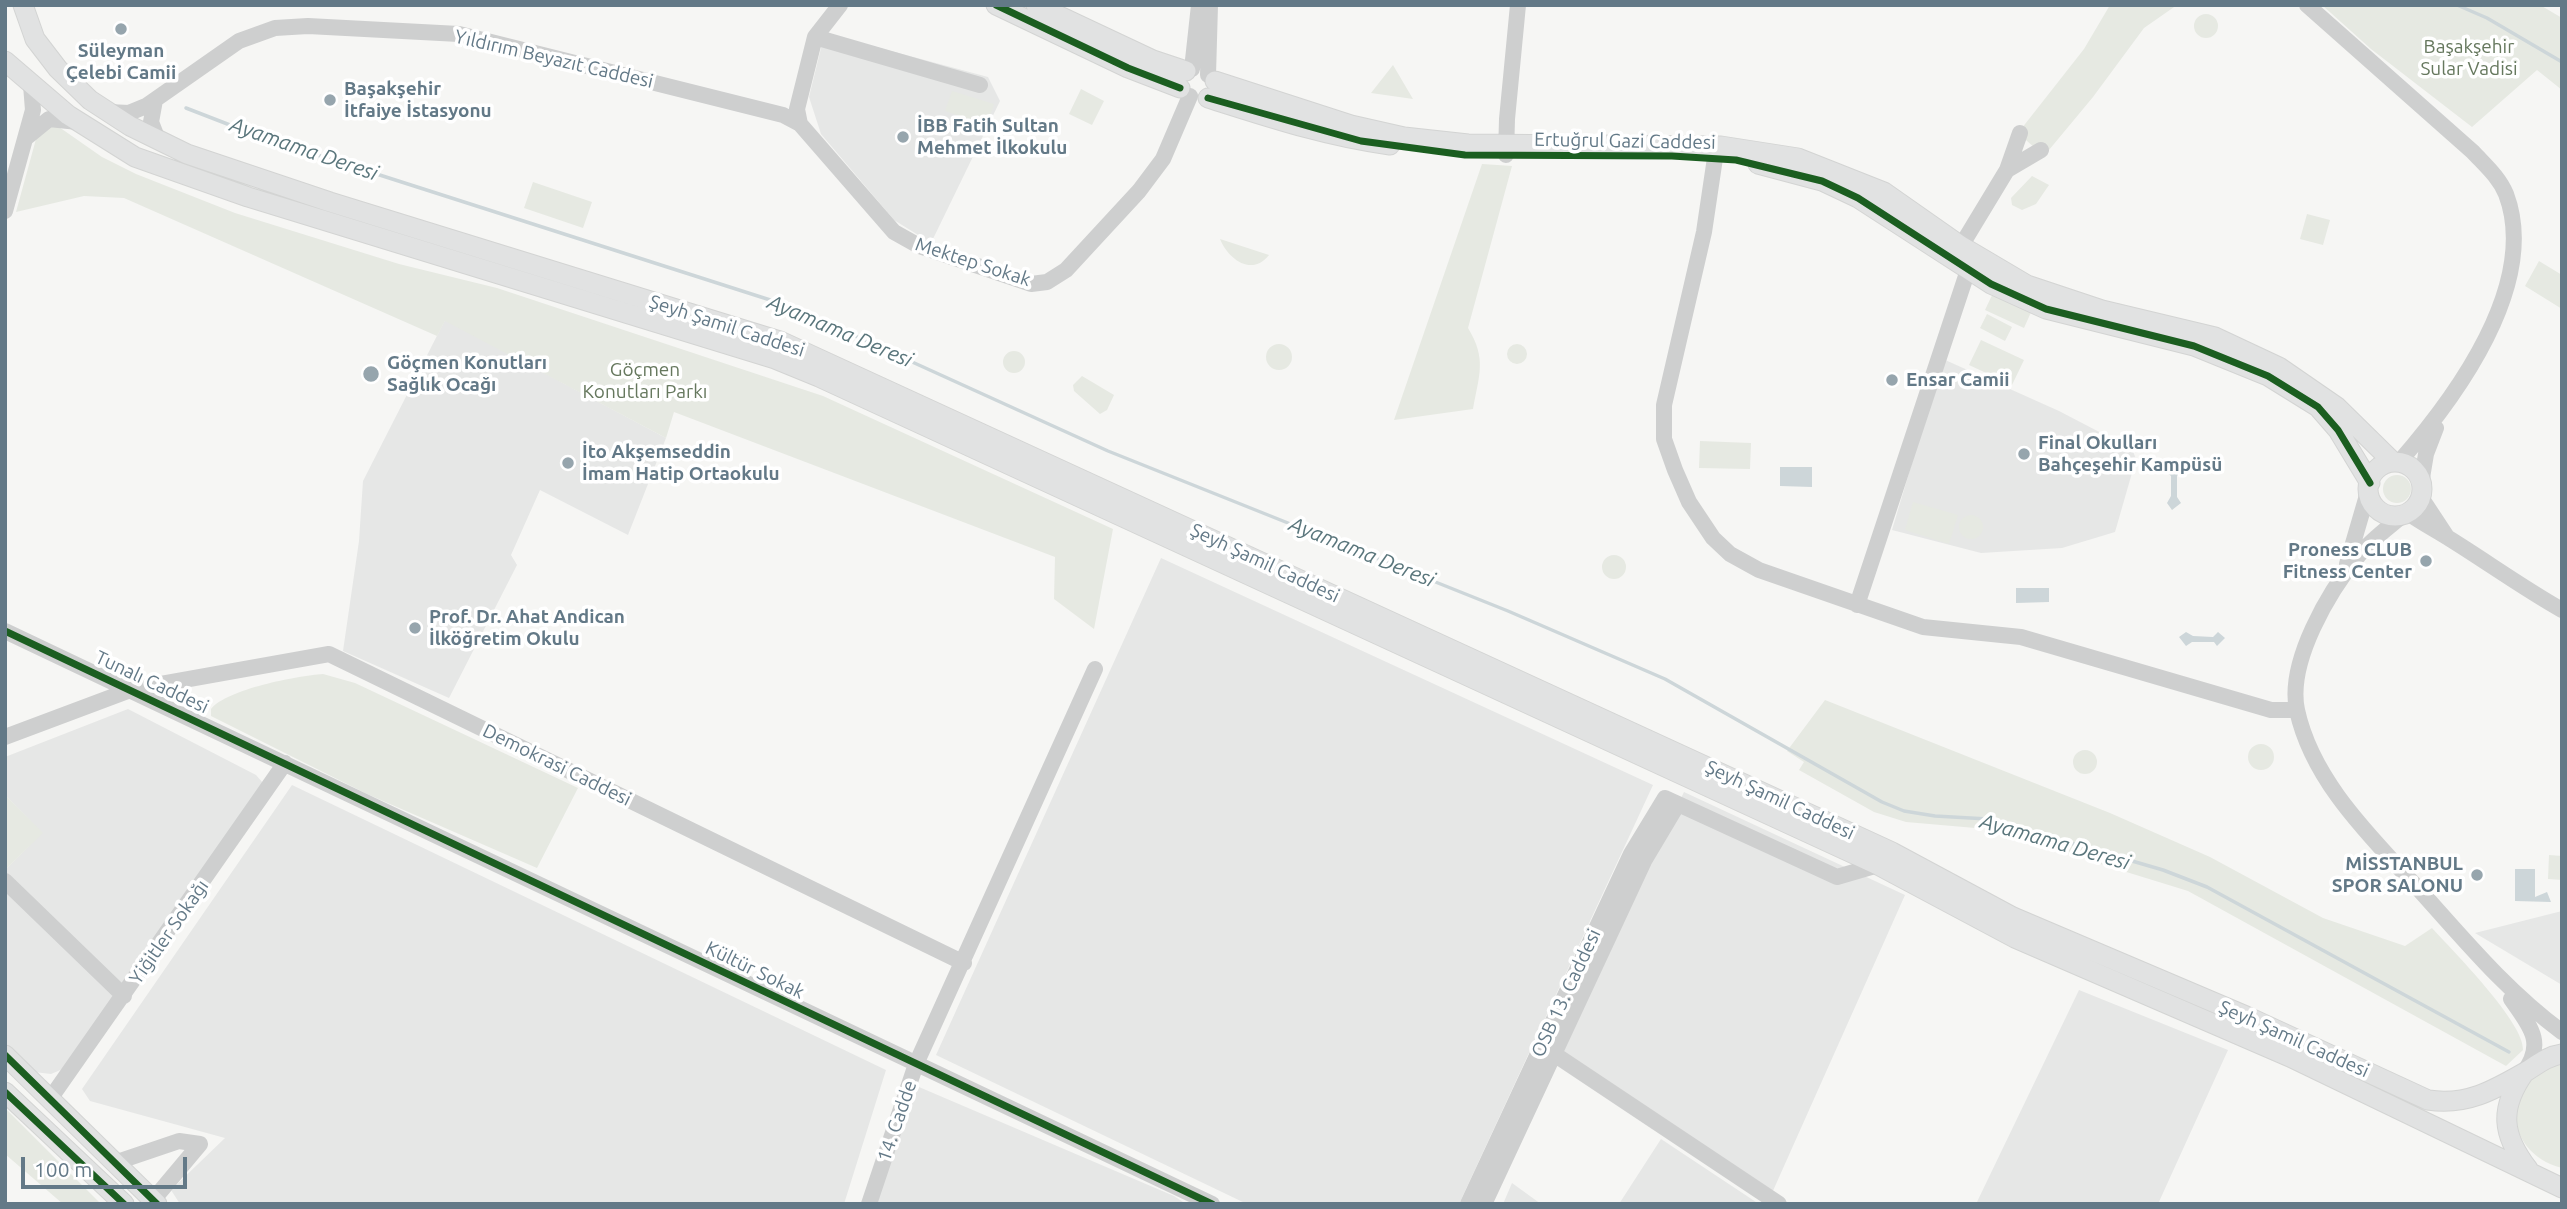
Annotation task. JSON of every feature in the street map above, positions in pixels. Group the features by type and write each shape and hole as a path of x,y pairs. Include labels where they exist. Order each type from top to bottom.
{"main road":[{"name":"Şeyh Şamil Caddesi","path":"23,5 35,39 58,69 107,112 187,154 273,184 791,345 1892,852 2013,917 2246,1016 2428,1100 2446,1103 2478,1097 2547,1058 2562,1054"},
{"path":"996,5 1128,68 1197,83"},
{"name":"Ertuğrul Gazi Caddesi","path":"1036,5 1197,83 1404,137 1506,150 1715,158 1775,167 1822,181 1858,198 1991,285 2046,309 2193,345 2268,376 2318,407 2338,430 2369,487"},
{"name":"Şeyh Şamil Caddesi","path":"5,61 85,128 135,158 219,187 775,359 1878,865 2015,938 2290,1057 2560,1187"},
{"path":"85,128 106,136 114,132 115,123 107,112"},
{"path":"135,158 131,143 135,137 151,137"},
{"name":"Ertuğrul Gazi Caddesi","path":"1506,150 1721,146 1798,158 1884,192 1961,246 2027,285 2054,296 2215,337 2280,366 2337,407 2396,461"},
{"path":"219,187 273,184"},
{"path":"2396,461 2413,468 2421,490 2405,514 2393,517 2378,509 2369,487 2379,467 2396,461"},
{"path":"5,1055 155,1202"},
{"path":"2524,1072 2507,1106 2506,1128 2513,1149 2529,1171"},
{"path":"5,1092 124,1204"}],"street":[{"path":"800,124 796,109 815,37 840,5"},
{"path":"1197,83 1199,5"},
{"path":"1197,83 1210,5"},
{"path":"1506,150 1518,5"},
{"path":"2306,5 2473,152 2505,192 2512,226 2512,248 2502,297 2485,346 2445,410 2426,454 2421,490 2447,537"},
{"name":"Yıldırım Beyazıt Caddesi","path":"107,112 129,113 155,100 239,41 275,27 308,26 459,34 783,116 800,124"},
{"path":"815,37 980,85"},
{"name":"Mektep Sokak","path":"800,124 883,222 906,240 1040,284 1056,278 1066,270 1139,191 1163,159 1197,83"},
{"path":"5,211 33,110 32,85"},
{"path":"151,137 155,100"},
{"path":"25,139 37,126 49,119 85,128"},
{"path":"1857,605 1968,270 1961,246 2007,170 2020,133"},
{"path":"2007,170 2041,150"},
{"path":"1715,158 1704,232 1671,365 1664,405 1664,439 1689,502 1713,538 1730,554 1759,570 1923,627 2021,637 2272,710 2297,710"},
{"path":"2396,461 2445,410"},
{"path":"2344,574 2369,487"},
{"path":"2524,1072 2533,1060 2535,1041 2531,1029 2494,974 2338,797 2322,770 2297,710 2300,667 2310,638 2344,574 2360,553 2405,514 2433,532 2447,537 2502,575 2562,610"},
{"name":"Tunalı Caddesi","path":"5,631 285,763"},
{"name":"Demokrasi Caddesi","path":"5,737 133,690 329,654 964,963"},
{"name":"14. Cadde","path":"869,1204 916,1064 1095,669"},
{"name":"Yiğitler Sokağı","path":"50,1099 285,763"},
{"name":"Kültür Sokak","path":"285,763 1212,1204"},
{"name":"OSB 13. Caddesi","path":"1468,1204 1631,853 1665,798 1678,804 1644,861 1484,1204"},
{"path":"1678,804 1837,877 1878,865"},
{"path":"5,881 124,996"},
{"path":"2494,974 2562,1032"},
{"path":"1543,1044 1554,1057 1779,1204"},
{"path":"117,1162 179,1141 200,1144 155,1202"}],"shaded area":[{"name":"İBB Fatih Sultan Mehmet İlkokulu","path":"828,34 988,77 1000,101 931,243 894,220 821,134 809,97 822,44"},
{"path":"445,320 666,438 628,535 540,490 511,555 517,565 449,698 343,651 359,541 363,481"},
{"name":"Final Okulları Bahçeşehir Kampüsü","path":"1943,359 2059,411 2132,449 2136,459 2115,532 2062,548 1981,553 1892,530"},
{"path":"2172,464 2180,472 2177,476 2177,497 2181,503 2172,510 2167,503 2171,496 2171,476 2166,471"},
{"path":"1780,467 1812,467 1812,487 1780,486"},
{"path":"1161,558 1653,785 1459,1204 1247,1204 936,1055"},
{"path":"2016,588 2049,588 2049,602 2016,603"},
{"path":"2186,632 2193,636 2213,637 2218,632 2225,638 2217,646 2214,642 2192,642 2186,646 2179,637"},
{"path":"128,709 256,775 263,783 70,1066 51,1074 34,1072 5,1046 5,870 42,833 5,795 5,757"},
{"path":"292,785 886,1070 844,1204 180,1204 171,1190 225,1138 90,1101 82,1089"},
{"path":"1684,792 1905,895 1772,1193 1556,1050"},
{"path":"2515,869 2535,869 2535,897 2547,892 2551,902 2515,901"},
{"path":"2562,911 2562,985 2475,933"},
{"path":"2079,990 2228,1050 2158,1204 1976,1204"},
{"path":"912,1084 1174,1196 1186,1204 873,1204"},
{"path":"1661,1139 1759,1204 1619,1204"},
{"path":"1512,1183 1541,1204 1503,1204"}],"green space":[{"path":"2110,5 2177,5 2144,28 2093,97 2044,156 2018,133 2084,49"},
{"name":"Başakşehir Sular Vadisi","path":"2322,5 2540,5 2562,18 2562,90 2537,70 2472,127 2371,49"},
{"path":"2206,14 2217,21 2218,26 2211,37 2206,38 2195,31 2194,26 2201,15"},
{"path":"1393,65 1413,99 1371,93"},
{"path":"1081,89 1104,101 1092,125 1069,114"},
{"path":"952,91 994,104 987,125 945,111"},
{"name":"Göçmen Konutları Parkı","path":"49,127 59,127 102,157 136,174 235,213 399,264 497,288 823,396 1113,529 1094,629 1054,599 1055,557 674,412 666,438 445,321 437,336 124,198 84,196 16,212 36,139"},
{"path":"1482,164 1512,166 1468,328 1480,358 1473,409 1394,420"},
{"path":"2032,176 2049,185 2036,204 2022,210 2012,205 2011,198"},
{"path":"533,182 592,202 583,228 524,208"},
{"path":"2307,214 2330,220 2323,245 2300,239"},
{"path":"1220,239 1269,255 1255,265 1241,263 1229,253"},
{"path":"2539,261 2562,275 2562,309 2525,286"},
{"path":"1994,291 2032,310 2024,328 1985,310"},
{"path":"1987,314 2012,327 2005,341 1980,328"},
{"path":"1981,340 2024,360 2012,385 1969,365"},
{"path":"1279,344 1288,348 1292,357 1288,366 1279,370 1270,366 1266,357 1270,348"},
{"path":"1517,344 1524,347 1527,354 1524,361 1517,364 1510,361 1507,354 1510,347"},
{"path":"1014,351 1022,354 1025,362 1022,370 1014,373 1006,370 1003,362 1006,354"},
{"path":"1082,376 1114,395 1107,410 1100,414 1074,391 1073,385"},
{"path":"1700,441 1751,443 1750,469 1699,468"},
{"path":"2397,475 2407,479 2411,489 2407,499 2397,503 2387,499 2383,489 2387,479"},
{"path":"1913,502 1958,515 1949,544 1905,530"},
{"path":"1971,515 1982,522 1983,527 1976,538 1971,539 1960,532 1959,527 1966,516"},
{"path":"1614,555 1623,558 1626,567 1623,576 1614,579 1605,576 1602,567 1605,558"},
{"path":"323,674 355,683 578,788 537,868 367,794 211,716 211,709 232,695 280,681"},
{"path":"1825,700 2110,813 2210,857 2323,918 2405,946 2432,928 2500,1005 2520,1038 2523,1050 2506,1066 2188,891 1987,829 1906,822 1874,812 1799,770 1804,762 1787,751"},
{"path":"2261,744 2270,748 2274,757 2270,766 2261,770 2252,766 2248,757 2252,748"},
{"path":"2085,750 2096,757 2097,762 2090,773 2085,774 2074,767 2073,762 2080,751"},
{"path":"5,795 43,833 5,870"},
{"path":"2549,855 2562,856 2562,880 2548,879"},
{"path":"2562,1065 2562,1168 2541,1159 2527,1146 2518,1130 2516,1113 2519,1096 2527,1081 2542,1070"},
{"path":"5,1108 101,1204 63,1204 5,1154"}],"waterway":[{"path":"2457,5 2487,18 2562,62"},
{"name":"Ayamama Deresi","path":"186,108 261,137 789,306 1108,451 1508,611 1665,679 1882,802 1904,811 1935,816 1988,819 2163,870 2207,887 2509,1052"}],"cycle path":[{"path":"996,5 1128,68 1180,88"},
{"path":"1208,98 1361,141 1465,155 1672,156 1736,160 1822,181 1858,198 1991,284 2046,309 2194,346 2268,376 2318,407 2338,430 2370,483"},
{"path":"5,631 1212,1204"},
{"path":"5,1055 157,1204"},
{"path":"5,1092 124,1204"}],"place":[{"name":"Süleyman Çelebi Camii","path":"121,29"},
{"name":"Başakşehir İtfaiye İstasyonu","path":"330,100"},
{"name":"İBB Fatih Sultan Mehmet İlkokulu","path":"903,137"},
{"name":"Göçmen Konutları Sağlık Ocağı","path":"371,374"},
{"name":"Ensar Camii","path":"1892,380"},
{"name":"Final Okulları Bahçeşehir Kampüsü","path":"2024,454"},
{"name":"İto Akşemseddin İmam Hatip Ortaokulu","path":"568,463"},
{"name":"Proness CLUB Fitness Center","path":"2426,561"},
{"name":"Prof. Dr. Ahat Andican İlköğretim Okulu","path":"415,628"},
{"name":"MİSSTANBUL SPOR SALONU","path":"2477,875"}]}
